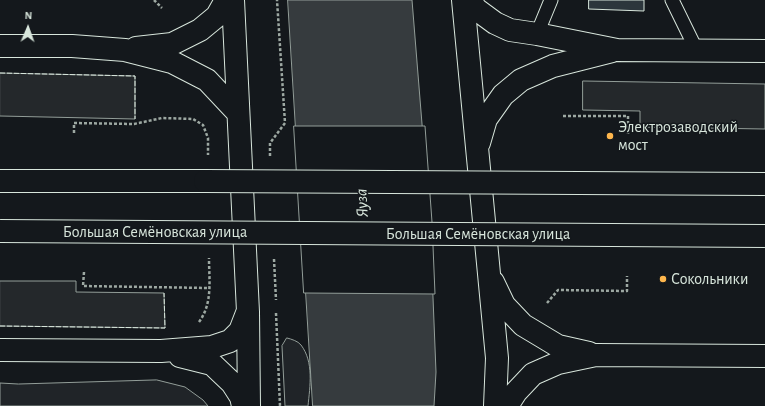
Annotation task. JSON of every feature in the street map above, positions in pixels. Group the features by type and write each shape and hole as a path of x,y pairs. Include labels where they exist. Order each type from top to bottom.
{"main road":[{"path":"125,50 172,44 200,30 217,16 226,0"},
{"path":"233,0 248,312 249,406"},
{"path":"463,0 476,152 497,358 495,406"},
{"path":"470,0 476,9 495,23 510,30 617,50 765,51"},
{"path":"0,46 72,46 125,50 172,62 207,80 238,113"},
{"path":"476,152 486,119 503,95 521,80 553,66 617,50"},
{"path":"0,181 765,184"},
{"name":"Большая Семёновская улица","path":"0,231 765,236"},
{"path":"489,274 504,305 523,325 558,346 596,355"},
{"path":"0,350 161,351 212,347 230,340 240,331 248,312"},
{"path":"161,351 212,364 232,383 241,397 243,406"},
{"path":"507,406 516,392 533,374 558,363 596,355 765,356"}],"lane":[{"path":"536,34 551,0"},
{"path":"672,0 698,51"}],"path":[{"path":"154,0 162,8"},
{"path":"563,116 628,116 628,136"},
{"path":"74,133 74,123 134,124"},
{"path":"84,272 83,286 209,288"},
{"path":"547,303 558,290 627,291 627,276"}],"shaded area":[{"path":"0,73 135,76 135,119 0,116"},
{"path":"583,81 765,84 765,129 640,127 640,111 583,110"},
{"path":"0,281 76,281 76,292 164,293 165,328 0,326"},
{"path":"287,338 300,344 308,359 310,390 308,406 285,406 282,346"},
{"path":"157,380 185,387 203,400 208,406 0,406 0,383 18,384"}],"water":[{"name":"Яуза","path":"288,0 412,0 430,223 436,372 434,406 313,406"}],"pier":[{"path":"294,126 425,126 432,222 435,294 304,293"}],"building":[{"path":"589,0 644,0 644,11 589,9"}],"fence":[{"path":"0,73 135,76 135,119"},
{"path":"0,326 165,328 164,293"}],"place":[{"name":"Электрозаводский мост","path":"610,136"},
{"name":"Сокольники","path":"663,279"}]}
